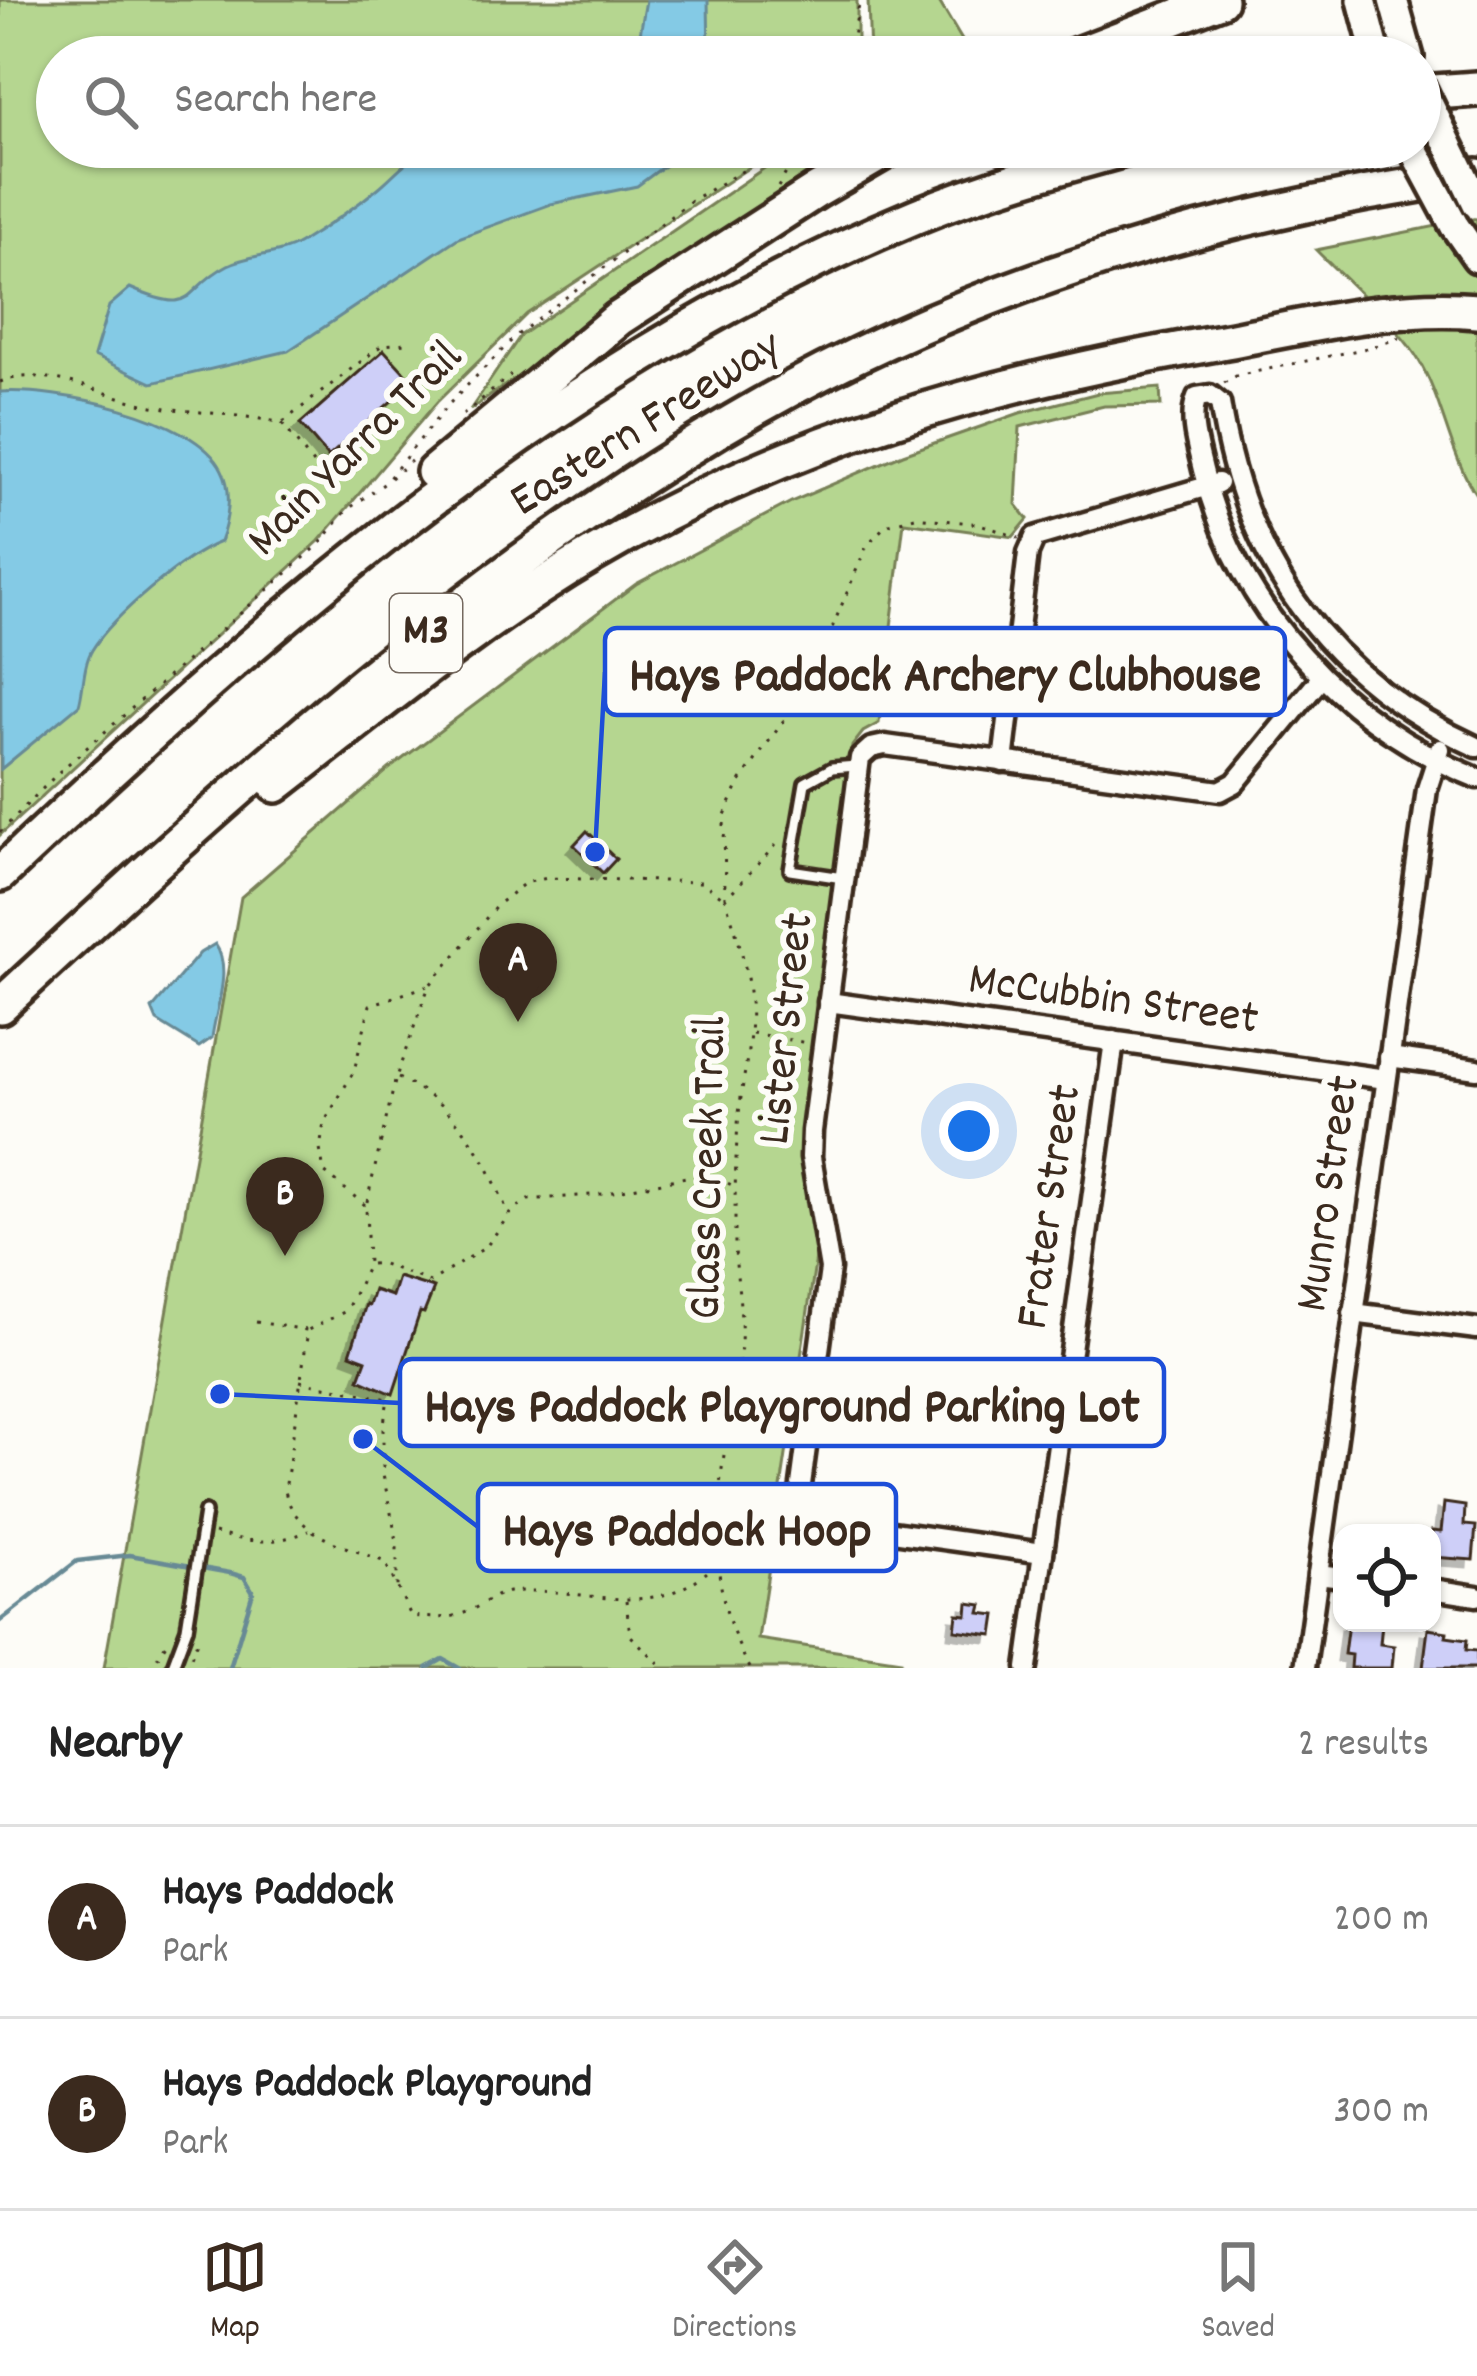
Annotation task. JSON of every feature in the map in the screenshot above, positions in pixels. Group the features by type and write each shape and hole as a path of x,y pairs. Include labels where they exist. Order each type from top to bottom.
{"highway":[{"path":"1127,36 1220,0"},
{"path":"1441,90 1477,89"},
{"path":"304,599 428,477 618,320 855,168"},
{"name":"Eastern Freeway","path":"0,874 179,706 304,599 384,533 548,414 716,311 790,272 921,213 1055,168"},
{"name":"Eastern Freeway","path":"0,1006 290,746 451,614 597,507 761,405 908,332 1116,254 1267,213 1477,176"},
{"path":"1408,324 1477,282"},
{"path":"58,953 474,634 586,558 691,500 802,450 970,394 1065,371 1311,326 1408,324 1477,311"}],"main road":[{"path":"1362,0 1371,36"},
{"path":"1393,0 1403,36"},
{"path":"1441,132 1477,204"},
{"path":"1423,168 1477,258"}],"street":[{"path":"1477,747 1447,734 1378,689 1325,641 1276,573 1234,477 1220,404 1204,394 1197,398 1192,410 1207,486 1242,573 1285,636 1321,678 1365,715 1477,778"},
{"path":"1003,762 1030,543 1039,535 1234,477"},
{"path":"857,766 864,752 885,746 1220,790 1234,783 1321,678"},
{"name":"Munro Street","path":"1305,1668 1427,789 1447,734"},
{"name":"Lister Street","path":"857,766 811,1157 830,1269 798,1495 800,1513 814,1522 1043,1553"},
{"name":"McCubbin Street","path":"828,1002 1386,1079"},
{"name":"Frater Street","path":"1027,1668 1114,1041"},
{"path":"1389,1058 1477,1069"},
{"path":"1353,1313 1477,1329"},
{"path":"1318,1574 1333,1576"},
{"path":"1441,1590 1477,1596"}],"lane":[{"path":"843,878 790,870 805,783 832,768 857,766"},
{"path":"172,1668 187,1628 205,1511"}],"path":[{"path":"853,36 860,0"},
{"name":"Main Yarra Trail","path":"0,832 76,757 320,544 347,510 385,483 448,406 517,334 692,200 748,168"},
{"path":"772,194 788,168"},
{"path":"1204,394 1236,376 1372,347 1408,324"},
{"path":"282,423 382,345 408,343"},
{"path":"0,382 52,377 148,405 282,423 313,464"},
{"name":"Glass Creek Trail","path":"750,1668 732,1637 716,1564 719,1477 741,1342 734,1257 736,1187 740,1090 750,1033 740,941 724,899 724,817 740,782 819,659 867,544 886,525 915,517 980,524 1030,543"},
{"path":"256,1322 308,1330 346,1311 368,1265 366,1206 396,1077 428,986 486,917 525,884 547,878 702,882 724,899 776,845 793,848"},
{"path":"366,1206 324,1172 320,1149 324,1123 354,1071 370,1005 428,986"},
{"path":"750,1033 822,1046"},
{"path":"396,1077 416,1086 455,1118 486,1158 509,1214"},
{"path":"368,1265 380,1263 430,1282 486,1247 509,1214 528,1200 603,1194 691,1176 712,1176 736,1187"},
{"path":"308,1330 285,1491 291,1515 310,1530 385,1562 411,1616 442,1618 465,1613 505,1592 626,1599 670,1596 695,1584 716,1564"},
{"path":"298,1381 388,1399 383,1475 397,1540 398,1593"},
{"path":"717,1526 823,1540"},
{"path":"201,1535 280,1542 310,1530"},
{"path":"626,1599 630,1635 664,1668"},
{"path":"189,1668 199,1630"}],"green space":[{"path":"0,0 857,0 857,36 36,36 36,168 748,168 527,314 437,402 319,541 0,835"},
{"path":"868,0 938,0 959,36 869,36"},
{"path":"764,168 833,168 731,227 470,410 521,335"},
{"path":"1477,218 1477,496 1418,359 1385,318 1316,250"},
{"path":"1160,388 1161,405 1104,406 1020,427 1016,504 1028,519 1013,537 904,522 879,723 852,746 802,1148 820,1231 758,1639 901,1661 900,1668 104,1668 241,897 389,769 636,584 793,501 903,454 1020,413 1098,393"}],"water":[{"path":"646,0 708,0 709,36 640,36"},
{"path":"400,168 661,168 637,186 551,204 458,238 288,351 152,383 94,356 109,306 130,288 168,301 187,297 228,265 300,243"},
{"path":"0,392 87,400 154,420 207,451 222,470 228,496 220,542 169,574 115,621 89,656 79,705 1,769"},
{"path":"215,944 223,965 221,990 212,1038 199,1047 157,1021 152,1009 200,953"}],"building":[{"path":"384,350 413,382 328,457 300,424"},
{"path":"587,831 616,859 603,873 574,845"},
{"path":"398,1277 434,1288 424,1313 420,1312 393,1394 359,1379 366,1360 350,1354 374,1290 392,1296"},
{"path":"1444,1503 1465,1506 1464,1525 1476,1526 1473,1560 1441,1558"},
{"path":"968,1603 982,1605 980,1613 996,1615 993,1635 955,1630 957,1614 967,1615"},
{"path":"1347,1632 1381,1632 1380,1644 1394,1646 1392,1668 1350,1668 1351,1655 1344,1654"},
{"path":"1428,1632 1447,1632 1446,1637 1467,1640 1466,1650 1477,1651 1477,1668 1423,1668"}],"waterway":[{"path":"0,1621 77,1561 130,1555 230,1573 244,1577 253,1592 230,1668"},
{"path":"427,1668 443,1659 459,1668"}],"place":[{"name":"Hays Paddock Archery Clubhouse","path":"595,852"},
{"name":"Hays Paddock","path":"518,1022"},
{"name":"Hays Paddock Playground","path":"285,1256"},
{"name":"Hays Paddock Playground Parking Lot","path":"220,1394"},
{"name":"Hays Paddock Hoop","path":"363,1439"}]}
